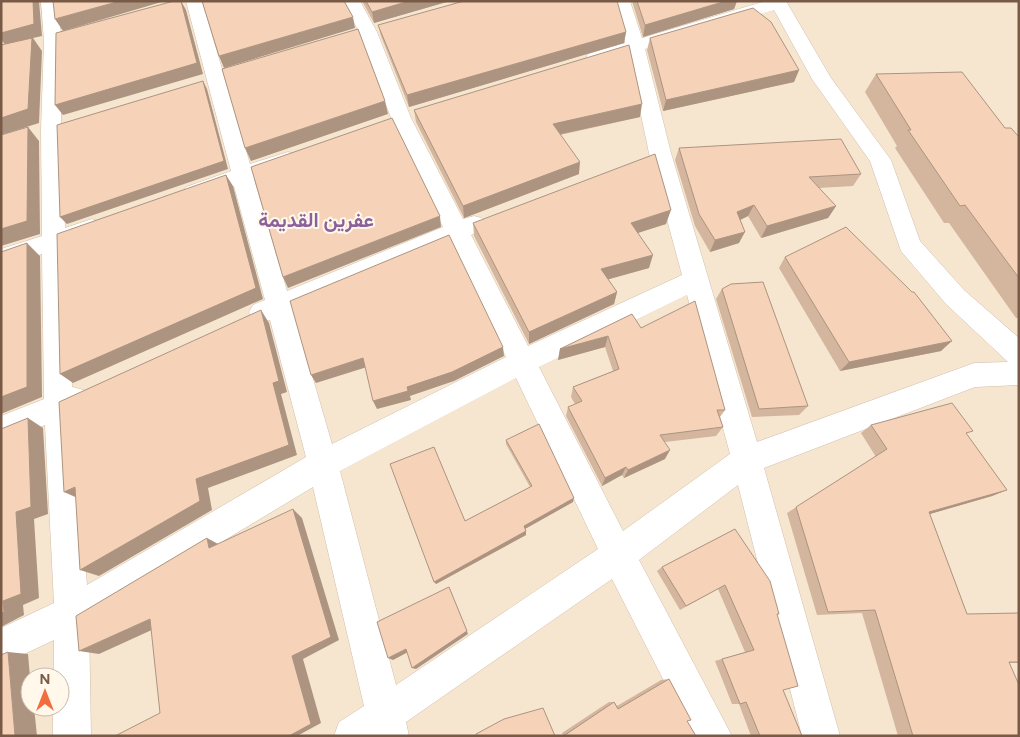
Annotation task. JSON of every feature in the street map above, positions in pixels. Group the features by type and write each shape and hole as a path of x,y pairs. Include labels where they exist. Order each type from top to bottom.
{"street":[{"path":"49,1 54,41 51,129 58,406 72,613 72,736"},
{"path":"352,1 368,32 401,119 456,231 618,554 713,736"},
{"path":"622,1 635,45 651,157 697,279 821,736"},
{"path":"579,62 777,2 822,78 880,160 909,245 955,297 1019,355"},
{"path":"186,3 214,79 243,174 323,464 387,726"},
{"path":"180,197 308,151"},
{"path":"244,321 279,304 494,217"},
{"path":"1,258 108,223"},
{"path":"1,647 72,613 323,464 522,362 697,279"},
{"path":"353,736 387,726 747,460 974,375 1019,373"},
{"path":"1,430 94,390"}],"shaded area":[{"path":"1,1 1019,1 1019,736 1,736"}],"building":[{"path":"1,1 33,1 34,24 1,33"},
{"path":"53,1 120,1 55,19"},
{"path":"174,1 181,1 197,63 55,105 56,33"},
{"path":"202,1 344,1 353,17 219,56"},
{"path":"366,1 409,1 372,12"},
{"path":"464,1 617,1 626,32 407,95 378,25"},
{"path":"637,1 726,1 645,25"},
{"path":"753,8 771,22 799,70 666,100 650,38"},
{"path":"358,29 385,101 245,148 222,69"},
{"path":"32,38 28,109 1,118 1,45"},
{"path":"629,45 642,104 553,124 580,162 463,206 414,110"},
{"path":"962,72 1005,128 1011,128 1019,137 1019,278 965,205 960,206 908,130 911,130 876,74"},
{"path":"203,81 224,161 60,217 57,125"},
{"path":"392,118 440,216 283,277 251,167"},
{"path":"28,127 27,221 1,229 1,135"},
{"path":"841,139 861,174 809,177 836,206 767,226 754,205 737,212 745,232 715,240 699,214 679,148"},
{"path":"655,154 671,210 631,223 653,255 601,269 617,292 529,332 473,223"},
{"path":"226,175 256,288 60,374 57,234"},
{"path":"846,227 914,292 952,341 849,362 785,257"},
{"path":"449,235 503,347 452,372 407,387 408,391 373,401 363,358 311,375 290,301"},
{"path":"27,243 27,387 1,397 1,252"},
{"path":"763,282 808,406 759,409 722,289 731,284"},
{"path":"695,301 725,410 717,410 723,427 660,435 670,450 628,470 626,467 605,478 568,407 582,401 573,387 619,369 608,336 560,349 632,314 641,328"},
{"path":"261,310 279,381 273,383 289,445 196,479 200,501 80,570 75,487 64,492 59,402"},
{"path":"952,403 973,431 966,433 1007,490 929,512 967,614 1019,613 1019,662 1009,662 1019,685 1019,736 913,736 875,610 828,612 796,507 887,449 871,425"},
{"path":"28,418 31,507 16,512 21,594 3,601 4,612 1,613 1,429"},
{"path":"539,424 574,498 524,526 526,531 434,582 390,464 434,447 465,521 532,486 506,440"},
{"path":"293,509 331,637 292,656 311,724 289,736 115,736 160,713 150,619 79,651 76,616 207,538 209,548"},
{"path":"735,529 770,581 779,614 777,614 798,686 783,690 802,736 760,736 746,702 740,704 722,659 754,650 725,585 686,606 662,567"},
{"path":"449,587 467,631 412,668 406,649 388,658 377,622"},
{"path":"8,652 15,736 1,736 1,655"},
{"path":"669,679 691,720 687,721 696,736 565,736 614,702 618,709"},
{"path":"543,708 555,736 476,736 476,734 504,719"}],"district":[{"name":"عفرين القديمة","path":"316,220"}]}
